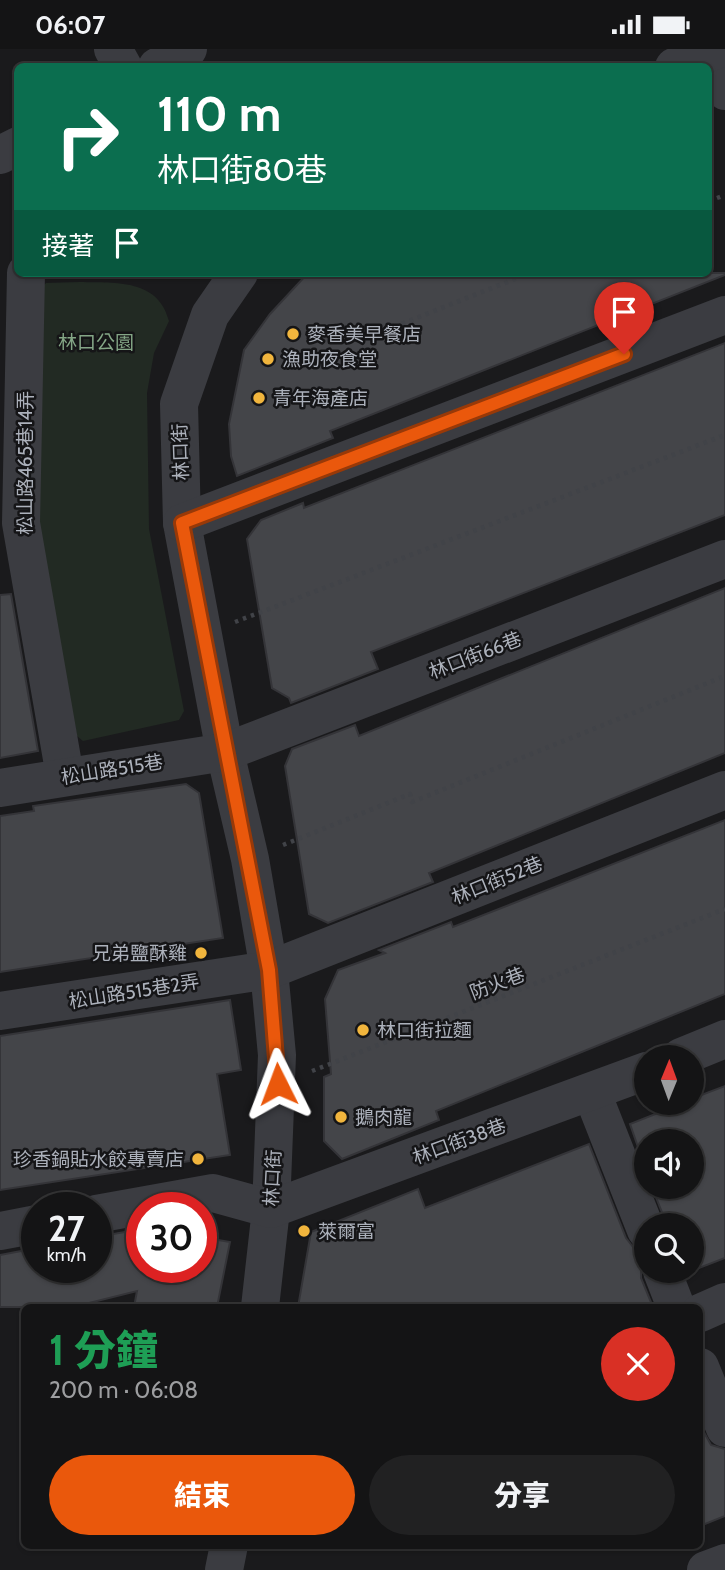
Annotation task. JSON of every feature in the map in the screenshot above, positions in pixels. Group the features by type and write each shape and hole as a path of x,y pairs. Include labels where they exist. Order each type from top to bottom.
{"street":[{"path":"165,63 188,49"},
{"path":"683,63 712,50 725,91"},
{"name":"松山路465巷14弄","path":"26,277 21,523 65,776"},
{"name":"林口街","path":"236,277 210,315 178,404 182,523 225,752 250,859 269,970 278,1084 271,1209 260,1304"},
{"path":"182,523 725,315"},
{"name":"林口街66巷","path":"225,752 725,559"},
{"name":"松山路515巷","path":"0,788 225,752"},
{"name":"林口街52巷","path":"269,970 725,790"},
{"name":"松山路515巷2弄","path":"0,1011 269,970"},
{"path":"704,1048 725,1039"},
{"name":"林口街38巷","path":"271,1209 634,1076"},
{"path":"592,1093 639,1213"},
{"path":"112,1211 212,1193 271,1209"},
{"path":"0,1231 21,1227"},
{"path":"667,1283 675,1304"},
{"path":"703,1312 725,1302"},
{"path":"703,1374 725,1428"},
{"path":"224,1570 228,1549"},
{"path":"706,1570 725,1563"}],"path":[{"path":"386,330 520,277"},
{"path":"203,635 725,435"},
{"path":"250,859 410,794 412,802 725,676"},
{"name":"防火巷","path":"278,1084 725,909"}],"green space":[{"name":"林口公園","path":"46,283 122,284 146,290 164,307 169,321 154,353 147,393 149,529 184,711 179,720 83,741 77,736 36,523 38,292"}],"building":[{"path":"712,273 725,273 330,431 333,438 237,476 231,456 229,424 244,350 270,314 304,277 712,277"},
{"path":"725,343 725,515 371,652 378,669 291,703 289,698 272,688 247,539 261,520 303,503 304,508"},
{"path":"725,588 725,753 429,873 433,882 328,923 309,914 285,766 292,749 355,725 359,736"},
{"path":"11,594 38,751 0,758 0,595"},
{"path":"186,784 199,793 223,938 0,972 0,816 34,811 33,806"},
{"path":"725,820 725,994 436,1111 439,1120 342,1159 324,1141 324,1077 331,1074 325,999 338,970 385,953 379,950 451,922 453,927"},
{"path":"230,1000 241,1070 217,1074 230,1155 0,1190 0,1036"},
{"path":"725,1086 725,1258 704,1266 704,1213 662,1213 657,1199 704,1199 704,1129 634,1129 634,1136 630,1124 653,1115 704,1115 704,1094"},
{"path":"589,1144 626,1238 634,1247 634,1283 643,1283 652,1304 299,1304 311,1232 418,1189 425,1208"},
{"path":"126,1232 126,1283 217,1283 217,1240 230,1242 218,1304 135,1304 137,1291 85,1304 21,1304 21,1307 0,1307 0,1255 21,1251 21,1283 112,1283 112,1234"},
{"path":"703,1430 711,1445 725,1449 725,1516 703,1525"}],"place":[{"name":"麥香美早餐店","path":"293,334"},
{"name":"漁助夜食堂","path":"268,359"},
{"name":"青年海產店","path":"259,398"},
{"name":"兄弟鹽酥雞","path":"201,953"},
{"name":"林口街拉麵","path":"363,1030"},
{"name":"鵝肉龍","path":"341,1117"},
{"name":"珍香鍋貼水餃專賣店","path":"198,1159"},
{"name":"萊爾富","path":"304,1231"}],"route":[{"path":"278,1084 269,970 250,859 225,752 182,523 624,354"}]}
